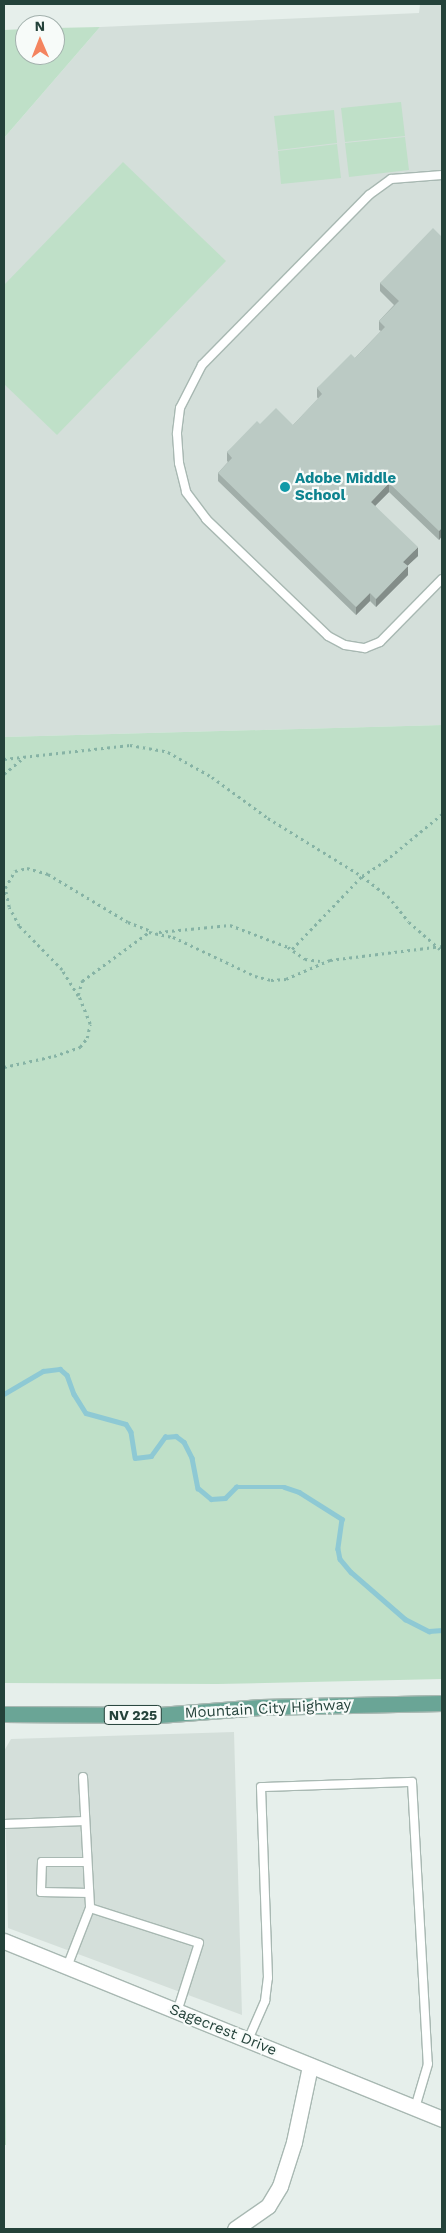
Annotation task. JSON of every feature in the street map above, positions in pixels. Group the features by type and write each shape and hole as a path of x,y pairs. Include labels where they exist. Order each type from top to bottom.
{"main road":[{"name":"Mountain City Highway","path":"4,1714 159,1715 261,1707 442,1703"}],"street":[{"name":"Sagecrest Drive","path":"4,1941 442,2119"},
{"path":"235,2229 268,2206 280,2186 310,2066"}],"lane":[{"path":"442,175 391,180 369,195 202,365 180,408 177,434 179,463 186,492 206,519 328,636 345,645 366,648 380,642 442,579"},
{"path":"67,1967 90,1908 83,1777"},
{"path":"248,2040 265,2001 268,1978 261,1787 412,1782 428,2064 416,2108"},
{"path":"4,1824 85,1821"},
{"path":"87,1862 42,1862 42,1892 89,1893"},
{"path":"90,1908 199,1943 177,2012"}],"path":[{"path":"4,758 130,745 160,749 212,777 268,818 362,876 388,896 409,922 442,951"},
{"path":"4,774 26,756"},
{"path":"292,949 362,876 401,850 442,814"},
{"path":"81,1002 62,970 20,926 9,908 4,888 15,871 27,868 48,874 128,922 172,937 255,976 271,980 286,979 322,961"},
{"path":"4,1066 54,1056 80,1047 87,1038 90,1024 78,991 82,980 144,934 230,925 292,949 305,959 322,961 442,946"}],"shaded area":[{"path":"420,4 442,4 442,725 4,737 4,138 100,27 419,13"},
{"path":"234,1732 242,2015 8,1928 4,1751 11,1739"}],"green space":[{"path":"100,27 4,138 4,30 15,29 15,65 65,65 65,28"},
{"path":"401,102 405,136 345,142 341,108"},
{"path":"334,110 337,143 278,150 274,116"},
{"path":"405,137 409,170 349,177 345,143"},
{"path":"337,144 341,178 281,184 278,151"},
{"path":"123,162 226,261 57,435 4,384 4,285"},
{"path":"442,725 442,1679 217,1684 4,1683 4,737"},
{"path":"4,1958 6,2145 4,2145"}],"building":[{"name":"Adobe Middle School","path":"433,228 442,237 442,528 439,531 389,483 371,502 418,547 403,562 408,566 376,599 370,593 356,607 218,473 232,458 227,452 257,421 260,424 276,408 293,425 322,394 317,388 351,354 355,358 385,327 379,321 399,301 380,283"}],"waterway":[{"path":"4,1394 43,1371 60,1369 67,1375 74,1394 86,1413 126,1424 131,1432 135,1458 151,1456 165,1437 176,1436 184,1442 192,1458 198,1488 211,1499 225,1498 236,1487 284,1487 299,1492 342,1519 338,1549 340,1559 351,1572 405,1619 429,1631 442,1630"}],"place":[{"name":"Adobe Middle School","path":"285,487"}]}
